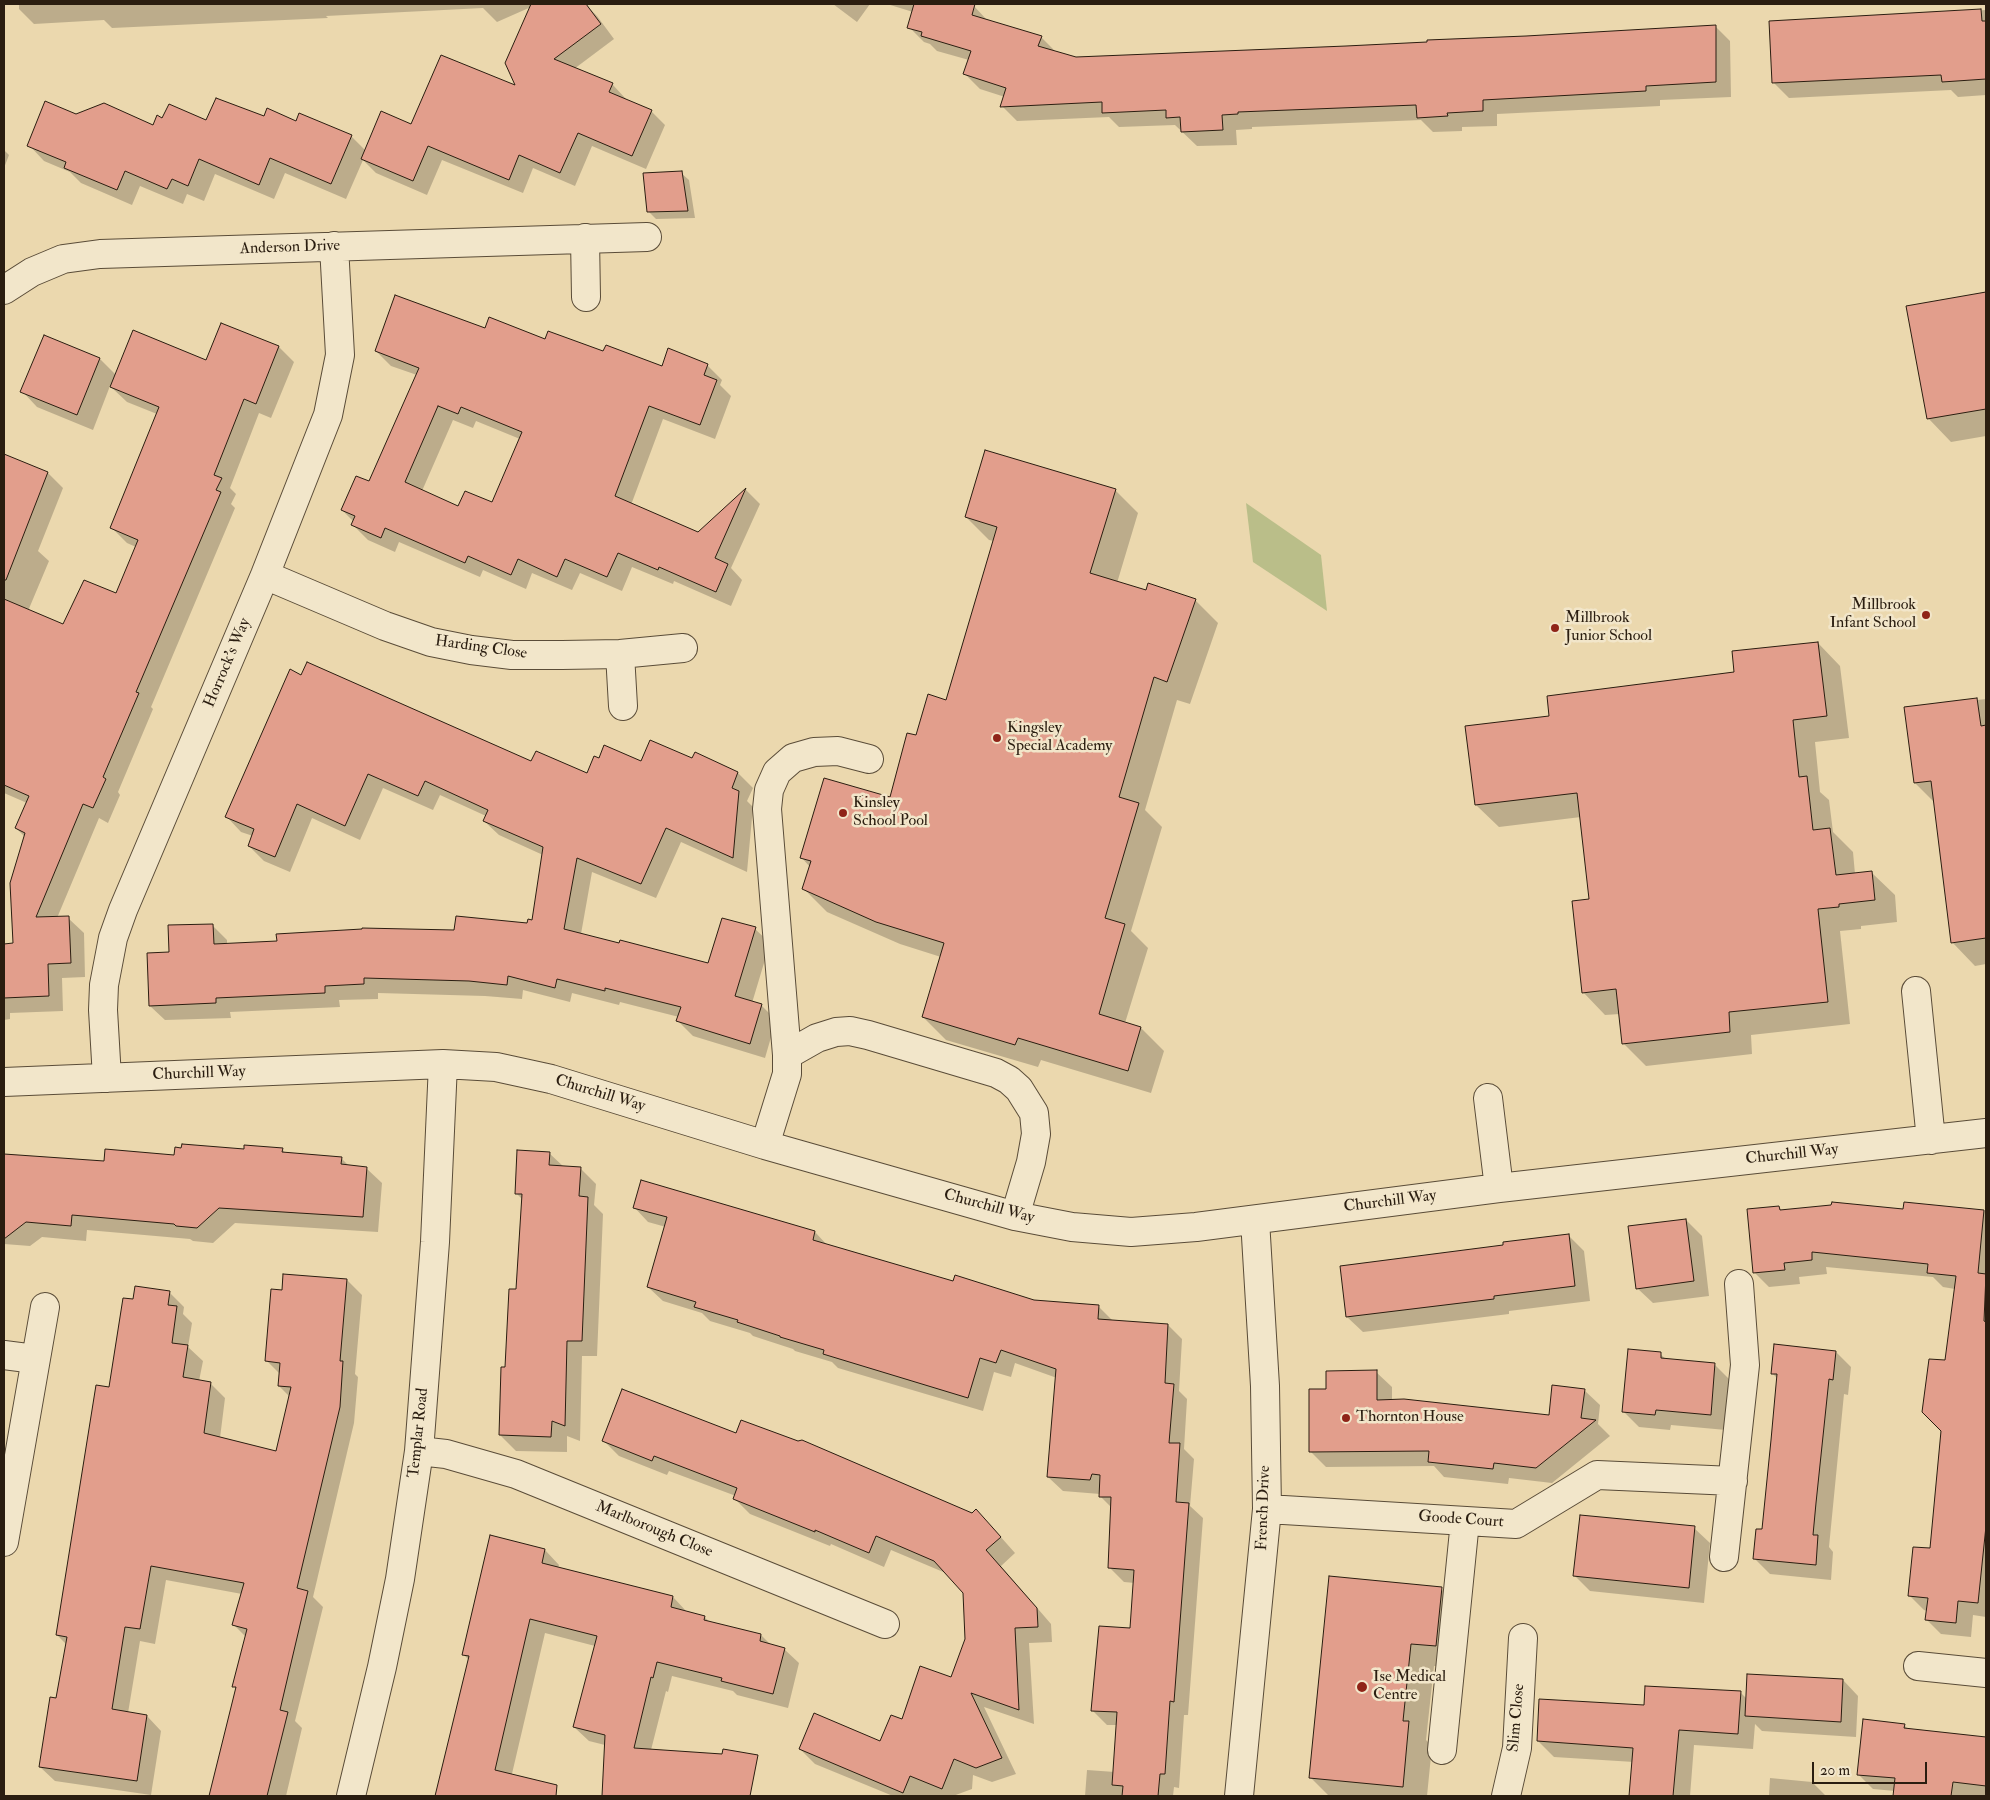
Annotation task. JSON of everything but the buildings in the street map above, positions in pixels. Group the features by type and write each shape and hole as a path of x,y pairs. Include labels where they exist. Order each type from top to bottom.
{"street":[{"name":"Anderson Drive","path":"4,290 32,272 62,258 124,253 647,237"},
{"path":"585,238 586,297"},
{"name":"Horrock's Way","path":"107,1078 103,1010 104,985 114,938 127,901 265,575 328,416 336,384 340,355 334,246"},
{"name":"Harding Close","path":"265,575 385,626 431,642 471,650 512,655 620,654 683,648"},
{"path":"620,654 623,706"},
{"path":"765,1145 788,1074 767,809 769,790 777,772 793,758 814,752 838,751 869,759"},
{"path":"1916,991 1931,1140"},
{"path":"787,1055 818,1038 836,1032 850,1031 996,1073 1009,1080 1019,1089 1034,1113 1036,1134 1031,1162 1015,1216"},
{"name":"Churchill Way","path":"4,1082 443,1064 496,1067 551,1079 765,1145 1015,1216 1072,1227 1131,1232 1255,1220 1499,1188 1986,1133"},
{"name":"Templar Road","path":"351,1796 382,1667 400,1579 419,1451 435,1242 443,1064"},
{"path":"1488,1098 1499,1188"},
{"name":"French Drive","path":"1239,1796 1267,1509 1266,1386 1255,1220"},
{"path":"1724,1557 1745,1365 1739,1284"},
{"path":"4,1542 45,1307"},
{"path":"4,1355 35,1359"},
{"name":"Marlborough Close","path":"419,1451 446,1454 516,1474 885,1624"},
{"name":"Goode Court","path":"1267,1509 1516,1524 1597,1476 1733,1481"},
{"path":"1442,1750 1465,1521"},
{"name":"Slim Close","path":"1506,1796 1516,1748 1523,1638"},
{"path":"1918,1666 1986,1673"}],"green space":[{"path":"1246,503 1321,555 1327,611 1253,562"}],"place":[{"name":"Millbrook Infant School","path":"1926,615"},
{"name":"Millbrook Junior School","path":"1555,628"},
{"name":"Kingsley Special Academy","path":"997,738"},
{"name":"Kinsley School Pool","path":"843,813"},
{"name":"Thornton House","path":"1346,1418"},
{"name":"Ise Medical Centre","path":"1362,1687"}]}
